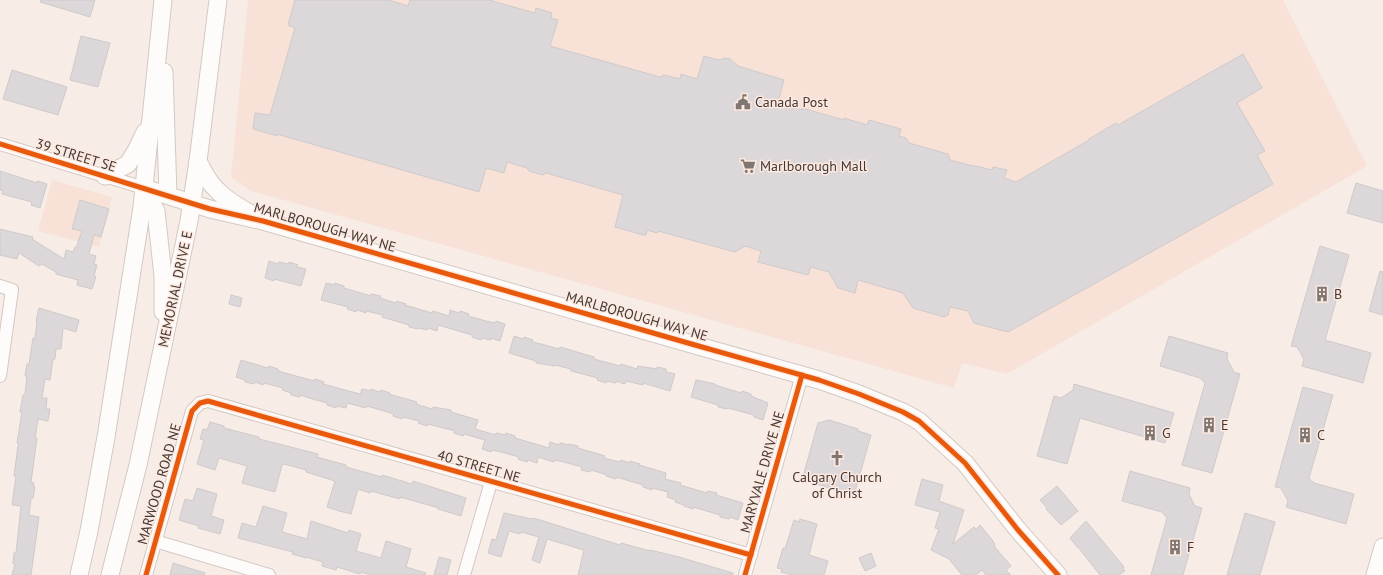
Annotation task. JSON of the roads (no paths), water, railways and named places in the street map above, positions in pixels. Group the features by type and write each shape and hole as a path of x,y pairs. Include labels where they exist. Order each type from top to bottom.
{"main road":[{"path":"79,575 89,531 106,437 144,188 163,0"},
{"path":"163,0 168,195"},
{"name":"MEMORIAL DRIVE E","path":"110,575 138,466 189,221 218,0"},
{"path":"105,176 128,164 150,123"},
{"path":"198,161 206,177 216,190 263,221"},
{"path":"144,188 156,211 163,276 163,346"},
{"name":"MARLBOROUGH WAY NE","path":"144,188 210,209 263,221 802,375 859,394 903,412 919,421 965,464 1018,530 1058,575"},
{"path":"1375,575 1383,547"}],"street":[{"name":"39 STREET SE","path":"0,144 144,188"},
{"path":"0,286 12,290 0,376"},
{"name":"MARYVALE DRIVE NE","path":"745,575 802,375"},
{"name":"40 STREET NE","path":"200,403 208,401 751,555"},
{"name":"MARWOOD ROAD NE","path":"146,575 192,410 200,403"},
{"path":"464,575 491,482"},
{"path":"155,541 269,575"}],"place":[{"name":"Canada Post","path":"743,102"},
{"name":"Marlborough Mall","path":"748,166"},
{"name":"B","path":"1322,294"},
{"name":"E","path":"1209,425"},
{"name":"G","path":"1150,433"},
{"name":"C","path":"1305,435"},
{"name":"Calgary Church of Christ","path":"837,458"},
{"name":"F","path":"1175,547"}]}
